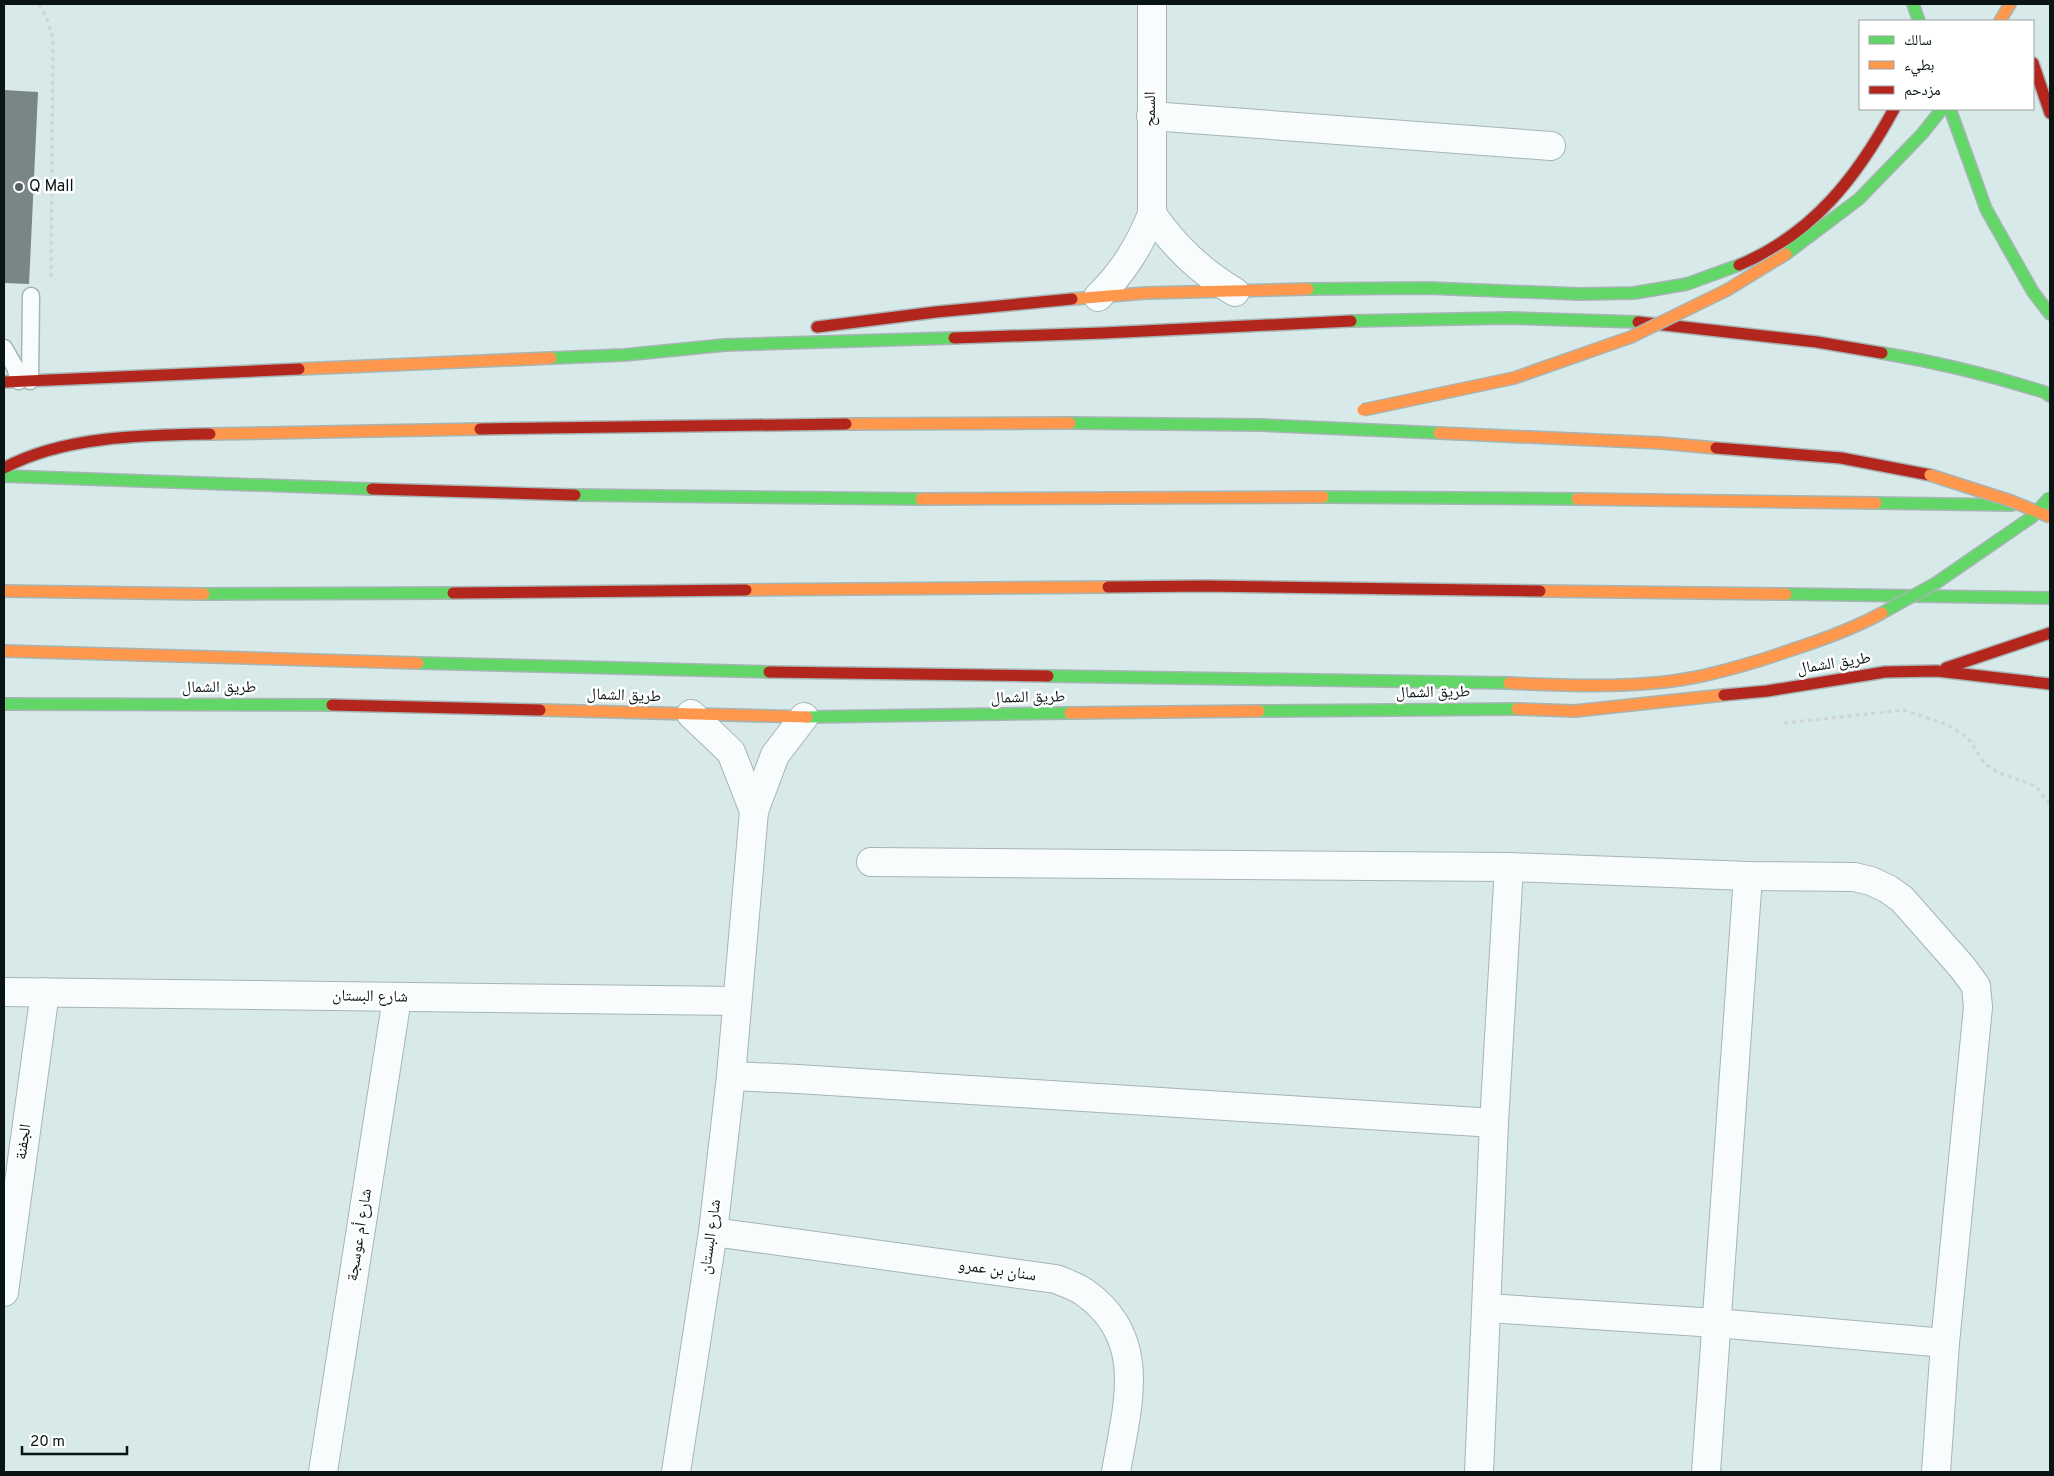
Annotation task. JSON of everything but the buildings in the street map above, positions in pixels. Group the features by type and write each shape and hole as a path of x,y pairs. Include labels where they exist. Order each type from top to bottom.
{"main road":[{"path":"1913,4 1918,20"},
{"path":"2001,20 2013,7"},
{"path":"2034,66 2050,113"},
{"path":"725,346 801,330 976,307 1136,294 1383,288 1616,293 1666,288 1709,278 1750,261 1780,244 1822,212 1852,179 1877,143 1894,110"},
{"path":"1358,410 1514,378 1631,336 1727,290 1786,254 1859,199 1922,134 1941,110"},
{"path":"1950,110 1986,210 2033,292 2050,314"},
{"path":"17,381 624,355 725,346 1104,333 1348,321 1508,318 1640,322 1873,350 1986,374 2044,392 2050,396"},
{"path":"1261,425 1326,415"},
{"path":"4,468 19,460 62,446 153,436 668,425 1050,423 1261,425 1661,443 1841,458 1930,475 2011,501 2050,517"},
{"path":"4,476 520,494 867,499 1445,496 2050,505"},
{"path":"4,651 663,670 1509,683 1564,686 1643,683 1705,675 1768,658 1825,639 1863,622 1936,583 2032,516 2050,497"},
{"path":"4,591 249,595 1195,586 2050,598"},
{"path":"1937,671 2050,633"},
{"name":"طريق الشمال","path":"4,704 326,705 804,717 1484,708 1576,711 1757,692 1885,672 1937,671 2050,684"},
{"path":"4,698 49,703"}],"street":[{"name":"السمح","path":"1098,297 1116,280 1131,259 1143,237 1152,214 1152,4"},
{"path":"1151,116 1551,146"},
{"path":"1152,214 1170,238 1197,266 1235,292"},
{"name":"شارع البستان","path":"691,714 731,752 754,811"},
{"name":"شارع البستان","path":"676,1472 713,1232 731,1076 754,811 774,755 804,717"},
{"path":"871,862 1509,867 1854,878 1871,881 1888,889 1902,899 1962,967 1976,986 1978,1007 1945,1343 1936,1472"},
{"path":"1479,1472 1494,1122 1509,867"},
{"path":"1706,1472 1748,876"},
{"name":"شارع البستان","path":"4,992 737,1001"},
{"name":"الجفنة","path":"4,1292 45,992"},
{"name":"شارع أم عوسجة","path":"323,1472 397,998"},
{"path":"731,1076 1494,1122"},
{"name":"سنان بن عمرو","path":"713,1232 1056,1279 1083,1292 1106,1312 1122,1337 1130,1366 1129,1397 1116,1472"},
{"path":"1487,1308 1716,1323 1945,1343"}],"lane":[{"path":"17,381 31,296"},
{"path":"4,348 15,367 17,381"}],"path":[{"path":"38,4 47,19 53,38 51,282"}],"traffic: fast":[{"path":"1913,4 1919,20"},
{"path":"1786,254 1859,199 1922,134 1941,110"},
{"path":"1950,110 1986,209 2033,292 2050,314"},
{"path":"1308,289 1427,288 1580,294 1634,293 1687,284 1739,265"},
{"path":"1351,321 1508,318 1638,322"},
{"path":"551,358 624,355 725,345 954,338"},
{"path":"1882,353 1923,360 1984,375 2044,392 2050,396"},
{"path":"1070,423 1261,425 1439,433"},
{"path":"4,476 372,489"},
{"path":"575,495 921,499"},
{"path":"1323,497 1577,499"},
{"path":"1882,613 1936,583 2032,517 2050,497"},
{"path":"1876,503 2012,505"},
{"path":"204,594 453,593"},
{"path":"1786,594 2050,598"},
{"path":"418,663 769,672"},
{"path":"1048,676 1509,683"},
{"path":"4,704 332,705"},
{"path":"1259,711 1517,709"},
{"path":"807,717 1070,713"}],"traffic: slow":[{"path":"2001,20 2010,4"},
{"path":"1363,410 1514,378 1631,337 1727,290 1786,254"},
{"path":"1072,299 1146,293 1308,289"},
{"path":"299,369 551,358"},
{"path":"846,424 1070,423"},
{"path":"210,434 480,429"},
{"path":"1439,433 1661,443 1716,448"},
{"path":"1930,475 2011,501 2050,517"},
{"path":"921,499 1323,497"},
{"path":"1577,499 1876,503"},
{"path":"746,590 1108,587"},
{"path":"4,591 204,594"},
{"path":"1540,591 1786,594"},
{"path":"1509,683 1558,685 1658,683 1706,675 1780,654 1837,634 1882,613"},
{"path":"4,651 418,663"},
{"path":"1517,709 1575,711 1724,695"},
{"path":"540,710 807,717"},
{"path":"1070,713 1259,711"}],"traffic: jam":[{"path":"2034,66 2050,113"},
{"path":"1739,265 1789,237 1811,220 1830,201 1865,158 1893,110"},
{"path":"817,327 936,312 1072,299"},
{"path":"954,338 1351,321"},
{"path":"1638,322 1817,342 1882,353"},
{"path":"4,382 299,369"},
{"path":"480,429 846,424"},
{"path":"4,468 27,457 78,443 158,435 210,434"},
{"path":"1716,448 1841,458 1930,475"},
{"path":"372,489 575,495"},
{"path":"1108,587 1205,586 1540,591"},
{"path":"453,593 746,590"},
{"path":"1946,668 2050,633"},
{"path":"1724,695 1767,691 1885,672 1937,671 2050,684"},
{"path":"769,672 1048,676"},
{"path":"332,705 540,710"}],"place":[{"name":"Q Mall","path":"19,187"}]}
